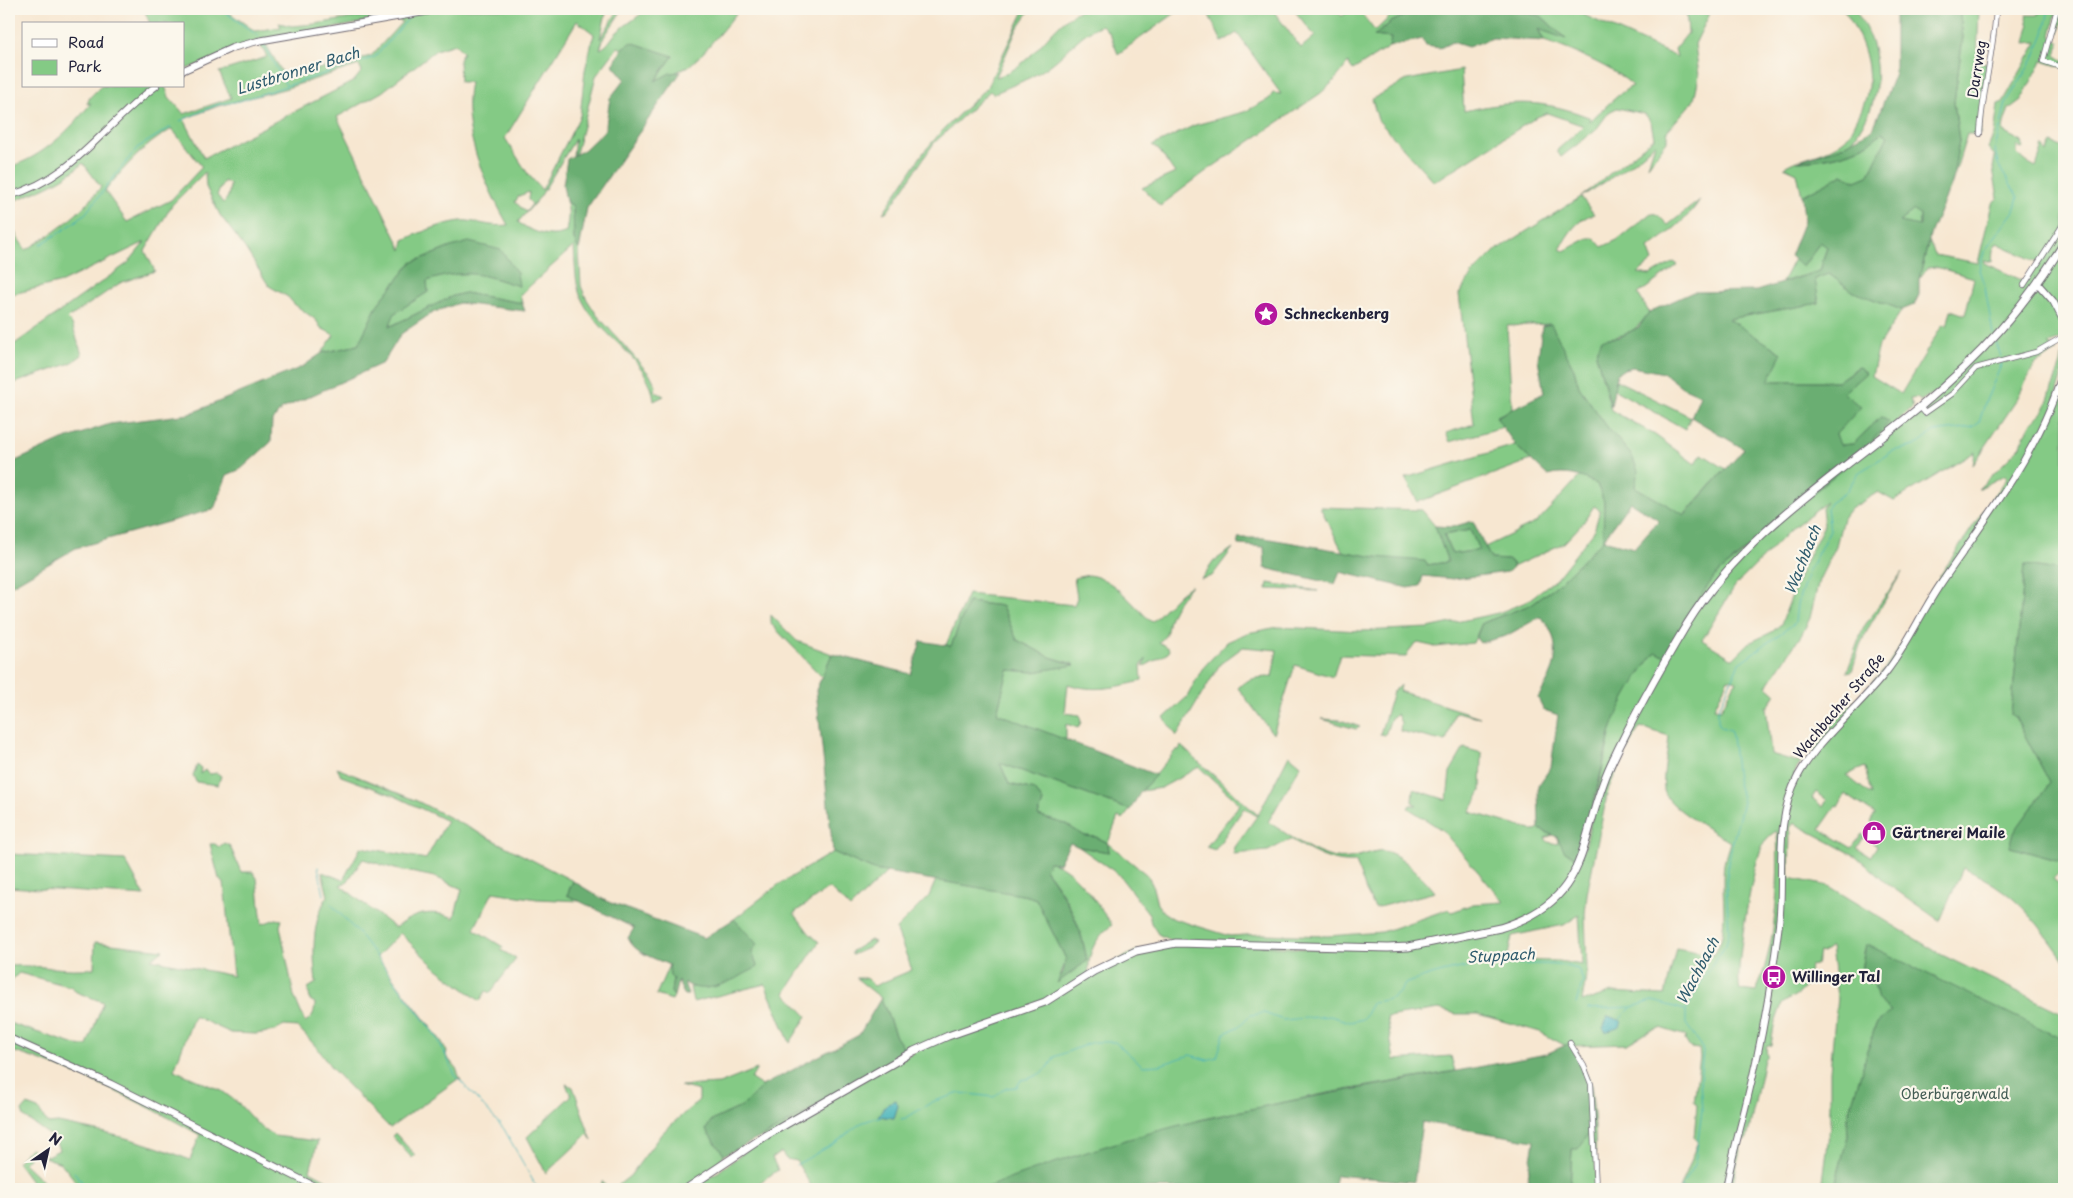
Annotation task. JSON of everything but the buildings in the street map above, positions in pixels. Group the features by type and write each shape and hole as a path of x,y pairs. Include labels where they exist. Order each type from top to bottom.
{"main road":[{"path":"686,1189 767,1135 914,1051 948,1036 1045,1002 1106,964 1136,951 1176,944 1365,948 1408,947 1500,928 1532,915 1551,901 1572,877 1583,854 1601,787 1612,763 1688,623 1711,589 1727,570 1786,514 1920,407 1990,342 2038,284 2064,243"}],"street":[{"path":"185,70 232,48 258,41 442,9"},
{"name":"Darrweg","path":"1980,134 1981,109 1991,59 1996,9"},
{"path":"2057,9 2042,61 2064,68"},
{"path":"9,196 36,187 62,172 114,121 154,88"},
{"path":"2024,285 2064,223"},
{"path":"2038,284 2053,300 2064,322"},
{"path":"1920,407 1925,413 1952,394 1976,368 2036,352 2064,336"},
{"name":"Wachbacher Straße","path":"1726,1189 1751,1084 1771,972 1779,922 1782,827 1794,784 1813,754 1876,685 1903,649 1939,586 2019,466 2054,400 2064,367"},
{"path":"9,1038 111,1084 320,1189"},
{"path":"1570,1042 1584,1066 1591,1084 1596,1189"}],"green space":[{"path":"1112,7 1181,9 1118,54 1110,34 1102,25 1088,32 1046,68 993,94 990,91 934,143 888,211 883,213 923,153 941,132 987,87 1025,9 1031,9 1017,29 996,77 1020,65 1058,26 1080,10"},
{"path":"144,9 224,9 255,31 281,27 279,23 292,26 315,24 409,9 607,9 600,39 619,9 623,9 604,37 600,49 617,32 646,9 740,9 703,53 689,66 655,82 673,56 631,43 622,49 618,47 596,76 576,153 573,155 575,139 540,197 518,222 547,235 560,234 566,232 568,212 566,201 573,206 574,240 579,250 581,286 586,298 597,315 651,376 656,386 654,391 664,396 654,401 650,385 642,370 586,307 578,287 574,246 520,295 522,303 465,293 453,296 389,327 394,313 428,292 427,281 446,275 477,273 519,286 451,247 411,263 378,304 358,345 322,353 334,335 321,328 316,320 294,304 288,297 269,286 245,248 220,215 206,187 205,172 172,205 145,251 155,271 120,283 67,319 72,324 82,355 71,363 12,384 9,376 9,348 128,263 145,242 62,282 9,295 9,215 17,237 26,250 48,236 84,207 101,187 83,163 57,182 9,203 9,167 33,157 55,141 83,113 91,103 87,104 90,97 99,88 166,88 169,97 184,114 231,98 219,72 267,57 258,41 185,70 185,22 149,22","holes":["393,17 402,22 371,56 285,77 264,41","577,21 594,34 585,70 580,116 542,190 528,174 505,138","455,44 463,52 459,60 460,82 470,82 468,119 472,138 483,174 508,225 492,225 468,221 445,224 404,240 402,250 337,117 382,92 436,50","359,65 362,71 354,81 204,158 184,119 218,106 284,89","172,129 202,167 171,200 127,222 105,191 143,149","224,181 230,184 228,196 223,203 217,195","529,192 528,200 532,204 526,212 515,202 519,196"]},
{"path":"1206,9 1252,9 1257,15 1262,9 1272,9 1301,48 1315,36 1293,9 1334,9 1342,16 1352,9 1358,9 1375,31 1397,10 1419,9 1391,22 1374,36 1392,38 1389,47 1353,70 1348,63 1335,80 1321,93 1205,172 1160,206 1142,188 1175,173 1159,150 1152,146 1195,125 1244,112 1269,99 1273,93 1281,94 1237,33 1222,42"},
{"path":"1419,9 1506,9 1541,16 1566,39 1538,29 1544,41 1493,38 1468,47 1452,42 1440,48 1426,46 1422,39 1389,47 1391,38 1374,36 1391,22"},
{"path":"1506,9 1586,9 1584,15 1677,57 1675,49 1688,33 1686,9 1712,9 1695,44 1699,76 1694,100 1667,131 1667,141 1648,166 1655,143 1629,165 1581,197 1654,138 1651,122 1645,114 1617,108 1609,112 1595,131 1561,157 1556,151 1584,126 1547,113 1537,117 1434,182 1378,120 1372,99 1407,80 1461,70 1464,111 1514,103 1528,103 1558,107 1591,118 1589,122 1617,96 1633,86 1626,79 1604,66 1544,41 1538,28 1565,38 1541,16"},
{"path":"1843,9 1854,9 1863,22 1869,36 1874,51 1876,67 1874,98 1869,113 1852,141 1832,151 1800,161 1844,154 1864,146 1882,132 1888,136 1868,176 1856,181 1843,174 1802,196 1797,173 1784,167 1830,149 1844,140 1858,117 1868,89 1869,75 1863,48 1858,34"},
{"path":"1895,9 1959,9 1963,37 1954,102 1959,141 1952,183 1931,232 1919,279 1919,295 1914,305 1902,310 1854,292 1829,274 1815,279 1819,303 1728,319 1782,353 1768,381 1838,381 1859,367 1866,373 1843,393 1861,407 1836,434 1840,445 1853,444 1881,417 1889,422 1861,453 1715,576 1688,614 1665,657 1656,652 1642,670 1630,689 1611,730 1580,860 1565,852 1557,837 1539,829 1538,786 1551,767 1558,715 1544,710 1538,698 1554,664 1555,649 1552,634 1540,617 1506,636 1480,643 1476,638 1482,623 1530,605 1556,586 1603,540 1604,502 1597,484 1591,481 1567,474 1548,476 1515,445 1496,417 1544,393 1538,359 1542,326 1551,324 1574,369 1579,387 1608,428 1632,456 1638,471 1635,487 1685,515 1744,449 1691,417 1700,395 1682,387 1664,373 1632,367 1624,369 1617,374 1611,406 1596,354 1602,339 1620,337 1639,327 1649,312 1693,292 1756,291 1820,271 1827,247 1820,242 1803,267 1790,256 1804,221 1802,196 1843,174 1856,181 1868,176 1888,136 1882,132 1873,140 1853,151 1831,157 1796,161 1839,148 1873,129 1895,73","holes":["1914,210 1920,215 1920,226 1899,222","1630,502 1659,520 1634,548 1603,540"]},
{"path":"1959,9 1979,9 1977,62 1988,63 1980,134 1967,134 1952,183 1959,141 1954,102 1963,37"},
{"path":"2041,9 2057,9 2051,36 2059,42 2056,56 2064,61 2064,68 2042,61 2021,100 2009,109 2003,132 2022,142 2024,149 2017,146 2017,153 2023,160 2036,167 2043,146 2047,152 2052,143 2064,148 2064,336 2048,345 2055,348 2056,352 2035,364 2016,401 1973,465 1975,452 1894,501 1878,492 1849,510 1843,518 1836,546 1819,580 1810,618 1802,634 1767,686 1776,694 1768,707 1766,706 1771,754 1801,763 1793,774 1799,775 1815,752 1810,751 1810,749 1886,667 1902,643 1924,600 2007,478 2005,475 1978,489 2021,446 2024,436 2033,421 2044,410 2061,364 2064,340 2064,367 2055,398 2063,389 2064,383 2064,571 2025,565 2011,715 2015,717 2050,783 2014,832 2010,847 2064,862 2064,868 2053,879 2064,886 2061,892 2064,895 2064,960 2021,906 1996,886 1963,868 1940,921 1886,883 1856,856 1794,823 1790,828 1789,878 1829,886 1940,954 2064,1014 2064,1041 1868,947 1864,952 1861,972 1873,978 1878,1000 1891,1011 1876,1024 1847,1119 1848,1136 1834,1189 1822,1189 1830,1126 1830,1071 1837,997 1831,947 1823,953 1819,952 1816,965 1810,966 1807,984 1799,993 1782,1004 1774,1026 1771,1045 1766,1047 1767,1056 1764,1059 1747,1140 1742,1141 1732,1189 1679,1189 1698,1141 1694,1138 1697,1104 1694,1102 1700,1057 1699,1049 1690,1048 1685,1040 1686,1036 1660,1028 1650,1031 1627,1044 1571,1046 1570,1043 1566,1046 1540,1032 1478,1014 1456,1014 1439,1009 1387,1017 1394,1060 1451,1056 1455,1071 1328,1093 1203,1119 1096,1150 982,1189 813,1189 796,1161 786,1159 781,1152 772,1158 778,1170 750,1189 613,1189 630,1176 662,1133 699,1100 699,1091 680,1086 719,1084 757,1069 751,1079 762,1086 743,1106 711,1121 706,1130 724,1155 715,1167 695,1184 718,1172 767,1135 925,1046 913,1050 904,1048 896,1037 881,998 856,978 866,978 874,986 912,970 896,929 929,896 936,880 1036,899 1066,959 1058,982 1087,961 1077,923 1067,901 1045,869 1049,862 1067,870 1076,878 1112,925 1097,940 1091,952 1089,974 1136,951 1175,943 1158,934 1151,923 1149,914 1118,874 1079,847 1109,852 1108,843 1147,875 1152,884 1157,904 1163,912 1174,919 1230,936 1263,934 1328,936 1382,932 1449,909 1452,912 1473,904 1504,902 1442,830 1408,808 1410,805 1417,805 1412,802 1413,789 1447,800 1450,772 1464,748 1482,753 1481,791 1470,812 1535,831 1539,829 1553,835 1545,838 1548,842 1558,844 1557,837 1565,852 1580,860 1586,844 1611,730 1618,709 1641,670 1656,651 1666,657 1688,614 1714,576 1743,554 1811,493 1861,453 1889,422 1881,417 1853,444 1839,445 1836,434 1860,407 1842,393 1866,372 1858,367 1838,381 1767,381 1782,353 1727,319 1819,303 1814,279 1829,274 1854,292 1902,310 1879,345 1872,376 1901,394 1943,324 1947,326 1951,310 1965,315 1974,278 1936,267 1927,268 1919,279 1929,241 1935,255 1978,263 1992,203 1998,198 1993,168 1995,156 1988,148 1994,134 1998,104 2003,102 2037,42 2025,43 2029,26 2026,15 2038,15","holes":["1997,243 2039,263 2026,282 1986,264 1984,260 1992,262 1993,250","1938,391 1926,407 1925,413 1919,412 1866,449 1913,407 1910,399 1918,398 1920,401","1826,502 1822,508 1824,525 1802,569 1781,624 1772,632 1749,643 1733,659 1702,640 1735,586 1790,530","1728,679 1736,681 1721,709 1714,708","1640,727 1669,736 1664,777 1664,790 1667,797 1682,811 1730,842 1723,876 1724,923 1719,945 1714,955 1676,948 1665,995 1612,992 1582,1002 1587,970 1585,914 1587,894 1608,790 1622,759","1865,767 1871,795 1846,775","1816,792 1827,800 1823,807 1812,798","1845,794 1875,814 1870,822 1876,826 1869,838 1862,834 1852,848 1820,829 1836,806 1838,807","1777,831 1778,872 1772,933 1763,973 1756,992 1740,990 1739,963 1749,900 1760,852 1764,842","1864,837 1877,846 1870,857 1857,848","1579,915 1582,965 1559,961 1507,960 1512,936 1564,925","1261,945 1351,948 1321,950","896,1100 898,1106 894,1118 878,1116 888,1103"]},
{"path":"2058,9 2064,9 2059,33 2057,32"},
{"path":"631,42 673,56 655,81 670,73 681,72 587,208 579,250 574,240 573,206 566,201 563,185 567,159 584,150 605,130 610,98 625,79 613,65 622,49"},
{"path":"1581,197 1594,214 1578,223 1560,249 1564,251 1588,238 1594,238 1602,247 1617,240 1651,213 1657,214 1668,225 1700,200 1670,232 1648,248 1653,261 1638,273 1650,275 1674,262 1678,265 1638,294 1649,312 1640,324 1630,332 1602,339 1596,354 1611,410 1655,435 1695,464 1702,454 1726,469 1684,515 1635,487 1636,481 1632,456 1608,428 1579,387 1574,369 1550,324 1507,326 1512,409 1497,416 1503,427 1450,442 1446,433 1474,424 1459,294 1473,273 1495,251"},
{"path":"1915,209 1920,215 1920,227 1899,222"},
{"path":"469,242 501,250 517,273 519,286 474,274 453,275 427,281 428,292 395,313 389,327 453,296 465,293 522,303 525,311 459,303 432,313 401,334 383,363 282,409 272,421 271,442 241,469 227,475 214,509 76,548 9,587 9,464 62,440 110,424 189,414 302,367 322,353 358,345 378,304 411,263"},
{"path":"1820,242 1827,246 1820,271 1782,282 1794,259 1803,267"},
{"path":"1616,380 1691,417 1685,429 1613,389"},
{"path":"1515,445 1531,460 1418,502 1405,478"},
{"path":"1580,476 1597,484 1604,502 1603,540 1556,586 1530,605 1482,623 1473,643 1436,647 1418,643 1411,648 1406,657 1340,655 1333,677 1295,665 1273,734 1238,688 1249,680 1272,677 1277,650 1243,647 1220,664 1177,736 1164,718 1187,697 1202,669 1227,642 1247,633 1278,627 1361,631 1428,628 1498,613 1526,602 1556,579 1594,531 1600,510 1594,506 1583,523 1564,543 1513,567 1513,563 1508,560 1491,559 1485,547 1537,522"},
{"path":"1320,507 1422,510 1435,526 1448,562 1427,565 1343,552"},
{"path":"1473,521 1491,559 1508,560 1513,563 1513,567 1508,572 1453,579 1423,576 1420,586 1408,588 1340,572 1335,584 1265,568 1264,547 1239,545 1238,538 1264,538 1376,557 1425,561 1427,565 1448,562 1435,526 1452,527","holes":["1470,530 1479,550 1452,554 1444,535"]},
{"path":"1470,530 1479,550 1452,554 1444,535"},
{"path":"1233,548 1212,576 1201,579 1214,561"},
{"path":"2025,565 2064,571 2064,862 2010,847 2014,832 2050,783 2015,717 2011,715"},
{"path":"1902,572 1869,627 1860,645 1852,671 1847,672 1863,628"},
{"path":"1088,575 1107,581 1123,593 1152,622 1179,594 1191,585 1179,600 1172,613 1166,633 1159,642 1169,649 1168,653 1143,667 1146,659 1141,666 1142,681 1096,689 1068,684 1065,713 1080,715 1081,722 1078,728 1066,724 1066,741 997,713 1008,670 1034,672 1074,664 1050,657 1017,640 1002,606 968,602 951,646 946,645 968,594 1074,605 1077,598 1074,578"},
{"path":"1268,583 1318,591 1267,589"},
{"path":"968,602 1002,606 1017,640 1050,657 1075,665 1034,672 1008,670 997,713 1156,775 1141,791 1130,810 1000,763 1009,784 1035,790 1043,802 1038,816 1065,824 1085,836 1096,837 1108,843 1109,852 1079,847 1070,843 1059,863 1049,862 1045,869 1072,912 1081,935 1087,961 1057,983 1063,972 1066,959 1036,899 1028,896 874,870 833,852 816,690 832,654 911,674 921,641 951,646"},
{"path":"771,615 797,641 832,654 822,677 771,624"},
{"path":"1400,685 1399,691 1480,717 1455,712 1446,742 1400,731 1401,723 1397,714 1391,718 1385,735 1380,734 1393,692"},
{"path":"1322,719 1340,720 1360,727 1356,729"},
{"path":"1181,746 1258,815 1289,755 1301,765 1268,822 1292,838 1327,856 1347,858 1377,851 1393,854 1409,865 1435,892 1375,908 1366,891 1356,862 1330,859 1314,853 1291,839 1268,851 1233,854 1235,847 1257,816 1244,808 1215,850 1206,847 1240,804 1199,767 1161,788 1141,791"},
{"path":"1000,763 1130,810 1123,819 1118,817 1108,843 1096,837 1085,836 1065,824 1038,816 1043,802 1035,790 1009,784"},
{"path":"197,765 201,768 200,774 205,770 210,774 217,773 221,776 218,785 196,782 193,775"},
{"path":"337,768 417,801 573,881 567,895 581,901 537,899 493,892 474,929 503,947 501,950 516,959 490,993 486,991 480,1001 436,968 400,933 377,957 442,1042 447,1052 446,1056 456,1068 461,1081 458,1079 390,1128 333,1070 319,1050 298,1027 284,1026 275,1031 256,1034 231,1033 194,1016 174,1070 222,1091 238,1103 258,1125 274,1136 318,1141 310,1171 344,1189 82,1189 61,1163 33,1153 24,1163 51,1189 37,1189 17,1162 30,1148 47,1156 59,1150 54,1138 24,1117 22,1111 27,1105 38,1109 48,1124 58,1123 125,1138 157,1147 190,1160 200,1135 107,1087 59,1067 9,1050 9,1023 76,1045 87,1046 103,1002 76,992 72,987 19,973 12,980 9,992 9,966 94,968 95,942 163,950 151,959 233,976 224,883 219,879 210,844 215,844 219,847 224,843 230,846 241,872 253,872 257,878 262,924 276,919 282,920 280,926 294,996 305,1022 312,1016 315,1009 315,1003 310,1000 308,988 316,983 314,938 322,906 328,896 322,872 343,880 361,847 426,859 447,821 395,796 341,776","holes":["363,859 395,869 435,877 462,889 454,918 446,915 423,914 409,919 395,928 340,885 347,882"]},
{"path":"833,852 874,870 887,872 850,908 829,888 794,913 809,933 819,942 785,993 807,1016 790,1043 765,984 693,1002 690,987 721,984 733,975 752,952 753,942 734,919 778,885"},
{"path":"9,854 125,860 145,896 9,887"},
{"path":"573,881 606,901 704,938 734,919 757,944 752,952 758,967 721,985 702,988 692,987 684,982 688,995 684,995 678,981 674,996 671,992 673,979 670,976 669,965 635,948 628,938 634,928 567,895"},
{"path":"870,940 875,942 868,948 852,955 852,951"},
{"name":"Oberbürgerwald","path":"1866,944 2064,1040 2064,1189 1834,1189 1848,1136 1847,1119 1876,1024 1891,1011 1878,1000 1873,978 1861,972"},
{"path":"669,965 670,976 673,979 671,992 674,996 672,1000 656,995"},
{"path":"881,998 896,1037 904,1048 912,1050 774,1131 724,1155 706,1130 711,1121 743,1106 762,1086 859,1035"},
{"path":"1570,1043 1591,1084 1595,1125 1578,1149 1572,1149 1570,1189 1526,1189 1534,1141 1422,1122 1414,1182 1336,1175 1333,1188 982,1189 1092,1150 1177,1126 1290,1101 1546,1054"},
{"path":"566,1084 573,1087 592,1141 588,1134 546,1173 527,1137 571,1096"},
{"path":"1595,1125 1596,1189 1570,1189 1572,1148"},
{"path":"395,1133 415,1155 412,1158 392,1136"},
{"path":"602,1181 607,1188 613,1189 601,1189"}],"water":[{"path":"1608,1016 1622,1021 1620,1027 1606,1032 1603,1028"},
{"path":"896,1100 898,1106 894,1118 878,1116 888,1103"}],"waterway":[{"path":"221,9 258,36"},
{"name":"Wachbach","path":"1993,334 1985,287 1979,270 1984,252 2014,211 2018,197 1998,165 1995,149 2006,103 2035,56 2044,33 2049,9"},
{"name":"Lustbronner Bach","path":"180,121 217,105 240,101 375,57 408,19"},
{"path":"263,44 286,85"},
{"name":"Lustbronner Bach","path":"40,245 85,214 137,148 171,127"},
{"name":"Wachbach","path":"1995,340 2002,359"},
{"name":"Wachbach","path":"1680,1189 1695,1163 1702,1110 1700,1080 1703,1052 1701,1045 1686,1024 1686,1011 1703,978 1726,945 1729,931 1726,882 1730,853 1743,802 1737,779 1732,736 1730,730 1721,727 1718,722 1718,710 1739,663 1795,623 1797,604 1809,570 1830,530 1827,508 1830,503 1846,492 1858,473 1893,451 1915,446 1933,432 1973,427 1979,423 1985,403 2002,363"},
{"path":"318,867 324,895"},
{"path":"331,904 361,936 438,1039 455,1075 504,1129 537,1188"},
{"name":"Stuppach","path":"901,1119 906,1118 932,1102 960,1093 994,1097 1005,1088 1017,1087 1021,1080 1041,1073 1049,1066 1054,1057 1093,1042 1115,1042 1143,1066 1160,1065 1190,1055 1207,1060 1217,1057 1224,1034 1241,1025 1251,1015 1264,1013 1283,1020 1330,1016 1350,1022 1363,1019 1373,1002 1396,995 1405,984 1465,967 1495,964 1541,964 1578,969 1583,980 1576,1004"},
{"name":"Stuppach","path":"1588,1009 1632,1007 1653,1001 1685,1010"},
{"path":"1620,1019 1631,1008"},
{"path":"796,1165 835,1143 861,1123 881,1116"},
{"path":"74,1172 88,1189"}],"place":[{"name":"Schneckenberg","path":"1266,314"},
{"name":"Gärtnerei Maile","path":"1874,833"},
{"name":"Willinger Tal","path":"1774,977"}]}
